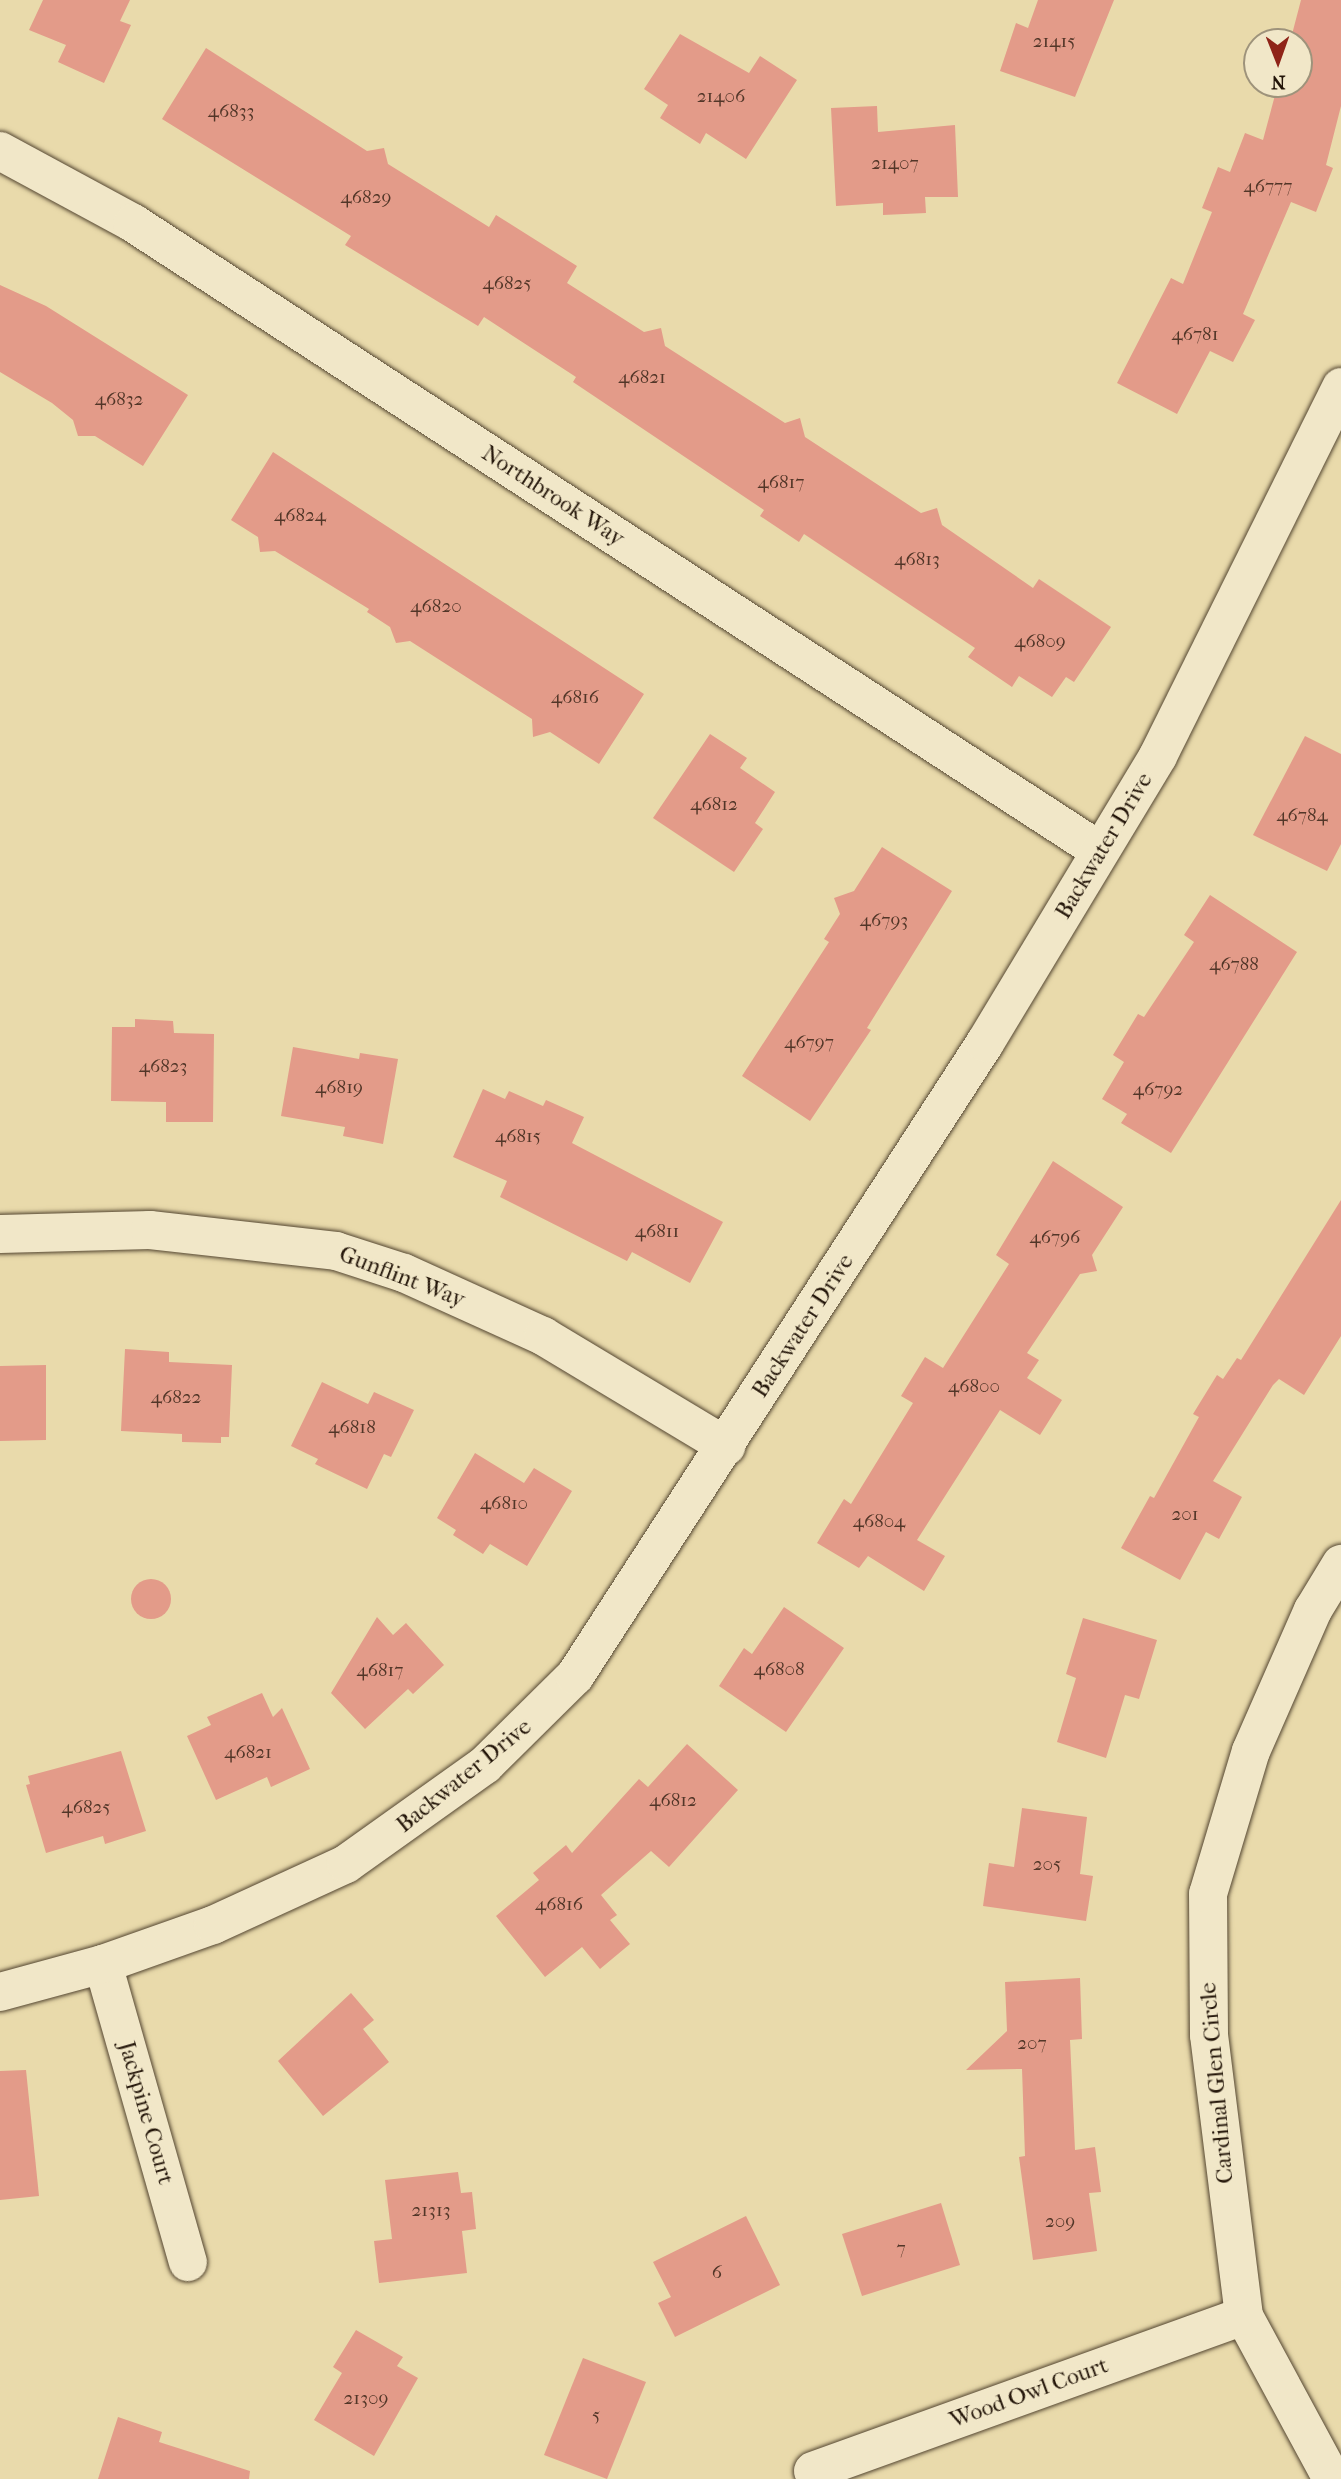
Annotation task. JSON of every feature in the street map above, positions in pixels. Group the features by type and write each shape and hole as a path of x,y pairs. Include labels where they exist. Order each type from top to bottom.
{"street":[{"name":"Northbrook Way","path":"0,151 133,223 1100,850"},
{"name":"Backwater Drive","path":"0,1992 103,1964 213,1925 346,1864 485,1765 575,1675 985,1043 1158,755 1341,387"},
{"name":"Gunflint Way","path":"0,1234 150,1230 336,1251 404,1273 542,1336 726,1446"},
{"name":"Cardinal Glen Circle","path":"1332,2479 1244,2316 1209,2035 1208,1894 1251,1752 1313,1610 1341,1564"},
{"name":"Jackpine Court","path":"103,1964 188,2262"},
{"name":"Wood Owl Court","path":"813,2471 1244,2316"}],"building":[{"path":"43,0 130,0 120,21 131,25 104,83 58,62 66,45 29,30"},
{"path":"1038,0 1114,0 1075,97 1000,71 1016,23 1028,28"},
{"path":"1301,0 1341,0 1341,106 1326,165 1333,168 1316,212 1291,202 1243,314 1255,320 1233,362 1210,351 1177,414 1117,383 1171,278 1183,284 1212,212 1202,208 1218,167 1230,172 1245,133 1263,140 1274,98 1313,98 1313,28 1294,28"},
{"path":"680,34 749,73 760,56 797,80 746,159 706,133 700,144 660,118 668,105 644,89"},
{"path":"206,48 367,151 384,148 388,164 489,227 496,215 577,266 567,283 644,332 661,328 665,346 785,423 800,418 805,437 921,513 937,508 942,525 1033,588 1039,579 1111,627 1074,682 1066,677 1052,697 1019,676 1012,687 968,657 975,648 804,534 799,542 760,516 764,510 573,382 576,377 484,317 478,326 345,245 351,236 162,119"},
{"path":"877,106 878,132 955,125 958,197 925,197 926,213 883,215 883,203 836,206 831,108"},
{"path":"0,285 46,306 188,395 143,466 95,436 78,436 73,420 52,403 0,372"},
{"path":"273,452 644,694 599,764 550,732 533,737 532,719 410,641 396,643 390,627 367,612 369,609 275,551 260,552 258,537 231,520"},
{"path":"710,734 747,758 740,768 775,792 755,823 763,829 734,872 653,818"},
{"path":"1305,736 1341,754 1341,844 1327,871 1253,835"},
{"path":"882,847 952,891 867,1028 871,1030 810,1121 742,1076 829,942 824,939 840,914 834,898 854,891"},
{"path":"1210,895 1297,952 1171,1153 1121,1123 1127,1114 1102,1099 1124,1062 1113,1055 1138,1014 1144,1017 1194,942 1184,935"},
{"path":"135,1019 173,1021 174,1033 214,1034 213,1122 166,1122 166,1102 111,1101 112,1027 135,1027"},
{"path":"293,1047 359,1059 360,1053 398,1059 383,1144 343,1136 345,1127 281,1116"},
{"path":"483,1089 505,1099 509,1091 543,1106 546,1100 584,1117 572,1143 723,1222 690,1283 632,1252 627,1261 500,1197 507,1181 453,1157"},
{"path":"1053,1161 1123,1207 1092,1255 1097,1271 1080,1274 1027,1353 1039,1360 1027,1378 1062,1400 1040,1435 1000,1410 917,1540 945,1556 924,1591 868,1556 859,1568 817,1543 844,1499 851,1504 913,1403 901,1396 925,1357 943,1368 1009,1264 996,1255"},
{"path":"1341,1200 1341,1336 1304,1395 1279,1379 1273,1385 1213,1481 1242,1497 1219,1539 1206,1532 1180,1580 1121,1548 1150,1496 1154,1498 1199,1417 1193,1414 1217,1375 1223,1379 1237,1358 1241,1360"},
{"path":"125,1349 169,1352 169,1362 232,1365 229,1437 221,1437 221,1443 182,1442 182,1434 121,1431"},
{"path":"46,1365 46,1440 0,1441 0,1366"},
{"path":"322,1382 368,1404 374,1392 414,1410 391,1457 384,1454 367,1489 315,1464 318,1459 291,1446"},
{"path":"475,1453 524,1483 534,1468 572,1491 527,1566 490,1544 483,1554 453,1535 456,1530 437,1518"},
{"path":"151,1579 165,1585 171,1599 165,1613 151,1619 137,1613 131,1599 137,1585"},
{"path":"784,1607 844,1648 786,1732 719,1686 744,1648 752,1654"},
{"path":"377,1617 393,1635 406,1623 444,1665 413,1694 408,1689 365,1729 331,1693"},
{"path":"1083,1618 1157,1640 1139,1699 1125,1695 1106,1758 1057,1742 1076,1678 1066,1674"},
{"path":"262,1693 273,1717 282,1708 310,1769 271,1787 267,1777 216,1800 187,1736 211,1725 207,1717"},
{"path":"687,1744 738,1790 669,1867 651,1851 601,1895 617,1915 610,1920 630,1944 600,1969 582,1947 545,1977 496,1916 539,1880 533,1873 566,1845 572,1853 639,1779 648,1787"},
{"path":"121,1751 146,1831 105,1844 103,1836 46,1853 26,1785 30,1784 28,1776"},
{"path":"1022,1808 1087,1817 1080,1874 1093,1876 1086,1921 983,1906 989,1863 1014,1867"},
{"path":"1080,1978 1082,2039 1070,2040 1075,2150 1095,2147 1101,2192 1089,2193 1097,2251 1033,2260 1019,2157 1025,2156 1022,2069 966,2070 1007,2031 1005,1982"},
{"path":"351,1993 374,2020 363,2029 389,2062 323,2116 278,2061"},
{"path":"26,2070 39,2196 0,2200 0,2071"},
{"path":"458,2172 461,2193 472,2192 476,2229 462,2231 467,2273 379,2283 374,2241 392,2239 385,2180"},
{"path":"941,2203 960,2265 862,2296 842,2234"},
{"path":"746,2216 780,2285 675,2337 658,2303 671,2297 653,2262"},
{"path":"356,2330 403,2357 397,2366 418,2378 374,2456 314,2420 342,2373 333,2367"},
{"path":"583,2358 646,2382 607,2479 544,2455"},
{"path":"118,2417 162,2432 159,2442 250,2471 249,2479 98,2479"}]}
